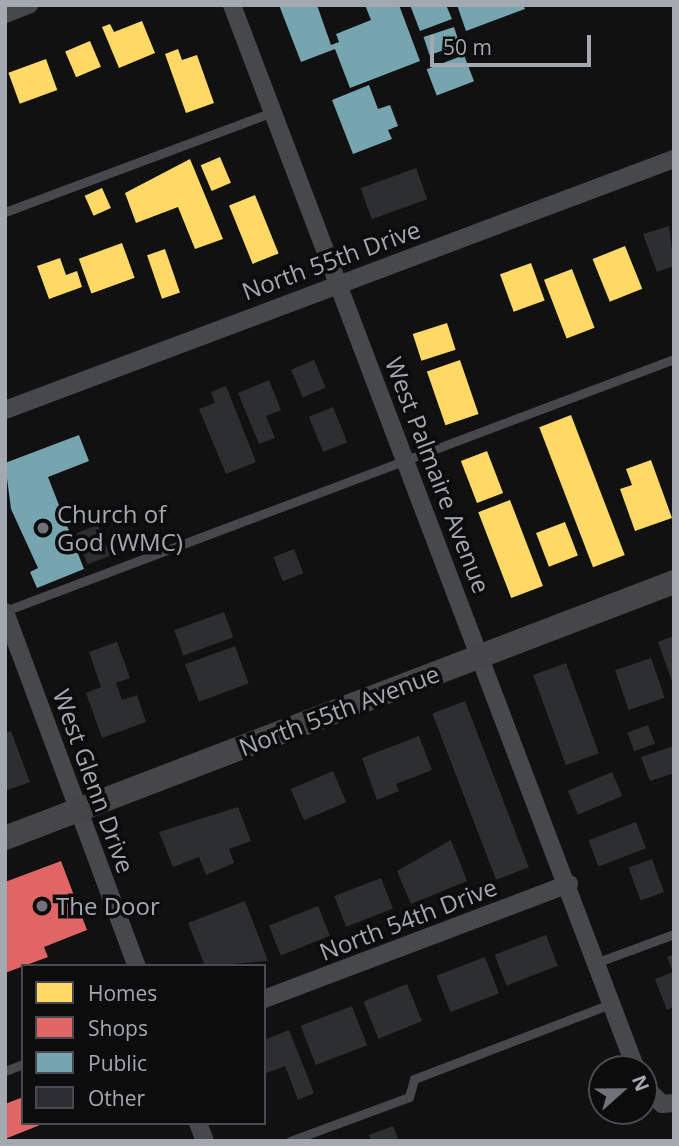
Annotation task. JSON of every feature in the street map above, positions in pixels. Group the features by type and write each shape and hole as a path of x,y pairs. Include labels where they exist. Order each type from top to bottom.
{"street":[{"path":"5,14 29,5"},
{"name":"West Palmaire Avenue","path":"232,5 569,884 631,1055"},
{"name":"North 55th Drive","path":"5,410 674,159"},
{"name":"North 55th Avenue","path":"5,838 674,582"},
{"name":"West Glenn Drive","path":"5,611 136,964"},
{"name":"North 54th Drive","path":"266,998 569,884"},
{"path":"658,1099 663,1104 674,1103"}],"lane":[{"path":"5,212 272,112"},
{"path":"5,611 405,458 674,359"},
{"path":"598,962 674,934"},
{"path":"290,1141 410,1097 414,1079 613,1003"}],"building: Homes":[{"path":"142,21 155,53 119,68 102,27 110,24 114,32"},
{"path":"90,41 101,67 76,77 65,52"},
{"path":"178,49 182,60 197,55 214,103 186,113 165,54"},
{"path":"46,59 57,90 20,104 8,73"},
{"path":"220,157 231,183 212,191 201,165"},
{"path":"190,159 223,239 195,249 178,207 136,223 125,193"},
{"path":"102,188 111,208 94,216 85,196"},
{"path":"255,195 279,253 253,264 229,205"},
{"path":"122,243 135,278 91,294 79,259"},
{"path":"625,246 642,289 610,302 593,259"},
{"path":"165,249 180,292 162,299 147,255"},
{"path":"60,258 66,275 77,271 82,287 49,299 37,266"},
{"path":"531,263 545,301 514,312 500,274"},
{"path":"572,269 595,328 567,339 544,280"},
{"path":"447,323 456,350 421,361 413,334"},
{"path":"460,360 479,414 445,425 427,371"},
{"path":"571,415 625,555 593,567 539,427"},
{"path":"487,451 503,493 477,503 461,461"},
{"path":"651,460 672,518 635,531 620,489 632,485 626,469"},
{"path":"510,500 543,586 511,598 478,512"},
{"path":"565,522 578,556 549,567 536,533"}],"building: Shops":[{"name":"The Door","path":"61,861 87,930 44,947 48,957 21,964 21,967 5,973 5,882"},
{"path":"21,1098 21,1125 40,1125 5,1139 5,1104"}],"building: Public":[{"path":"279,5 317,5 331,45 339,42 336,34 371,20 365,5 399,5 420,61 350,88 335,49 301,62"},
{"path":"410,5 446,5 452,19 420,31"},
{"path":"457,5 523,5 525,9 466,31"},
{"path":"454,27 460,45 429,55 424,37"},
{"path":"464,55 474,81 437,95 427,69"},
{"path":"369,85 378,109 390,105 398,126 388,130 392,139 353,154 332,100"},
{"name":"Church of God (WMC)","path":"79,435 89,461 48,477 84,569 37,588 30,572 38,568 11,509 5,463"}],"building: Other":[{"path":"416,168 427,199 372,219 361,188"},
{"path":"669,226 674,266 657,272 643,234"},
{"path":"314,360 326,388 303,397 291,370"},
{"path":"269,380 281,410 266,416 275,438 259,444 238,393"},
{"path":"226,386 256,462 226,474 199,409 215,403 211,392"},
{"path":"333,407 347,442 323,452 309,417"},
{"path":"98,525 110,556 87,564 76,534"},
{"path":"294,549 303,573 283,581 273,557"},
{"path":"224,612 233,637 183,655 174,630"},
{"path":"674,636 674,684 673,684 658,642"},
{"path":"117,642 130,678 116,683 122,700 137,695 146,722 102,738 86,693 101,687 89,652"},
{"path":"235,646 249,684 199,702 185,664"},
{"path":"651,658 665,698 629,710 615,670"},
{"path":"566,663 599,753 566,765 533,675"},
{"path":"465,701 529,867 496,880 432,714"},
{"path":"648,725 655,744 634,751 627,733"},
{"path":"11,731 30,782 5,791 5,733"},
{"path":"419,736 432,770 396,784 399,791 377,800 362,758"},
{"path":"674,746 674,773 650,781 641,757"},
{"path":"333,771 346,802 304,820 291,789"},
{"path":"612,772 622,796 578,815 568,791"},
{"path":"238,807 251,841 229,849 234,863 206,875 199,857 173,867 159,832"},
{"path":"636,822 646,848 598,866 588,840"},
{"path":"451,840 467,881 411,904 397,871"},
{"path":"652,859 664,892 640,900 629,868"},
{"path":"381,878 393,909 346,927 334,896"},
{"path":"245,901 268,961 204,964 188,923"},
{"path":"318,906 330,936 281,956 269,926"},
{"path":"546,935 558,966 506,986 495,955"},
{"path":"674,954 674,1007 667,1010 655,979 673,972 667,957"},
{"path":"485,957 499,993 450,1012 436,976"},
{"path":"407,984 422,1021 378,1039 363,1002"},
{"path":"352,1006 367,1045 316,1065 301,1026"},
{"path":"289,1030 314,1093 298,1100 285,1066 266,1073 266,1039"},
{"path":"393,1126 399,1141 371,1141 369,1135"}],"place":[{"name":"Church of God (WMC)","path":"43,528"},
{"name":"The Door","path":"42,906"}]}
